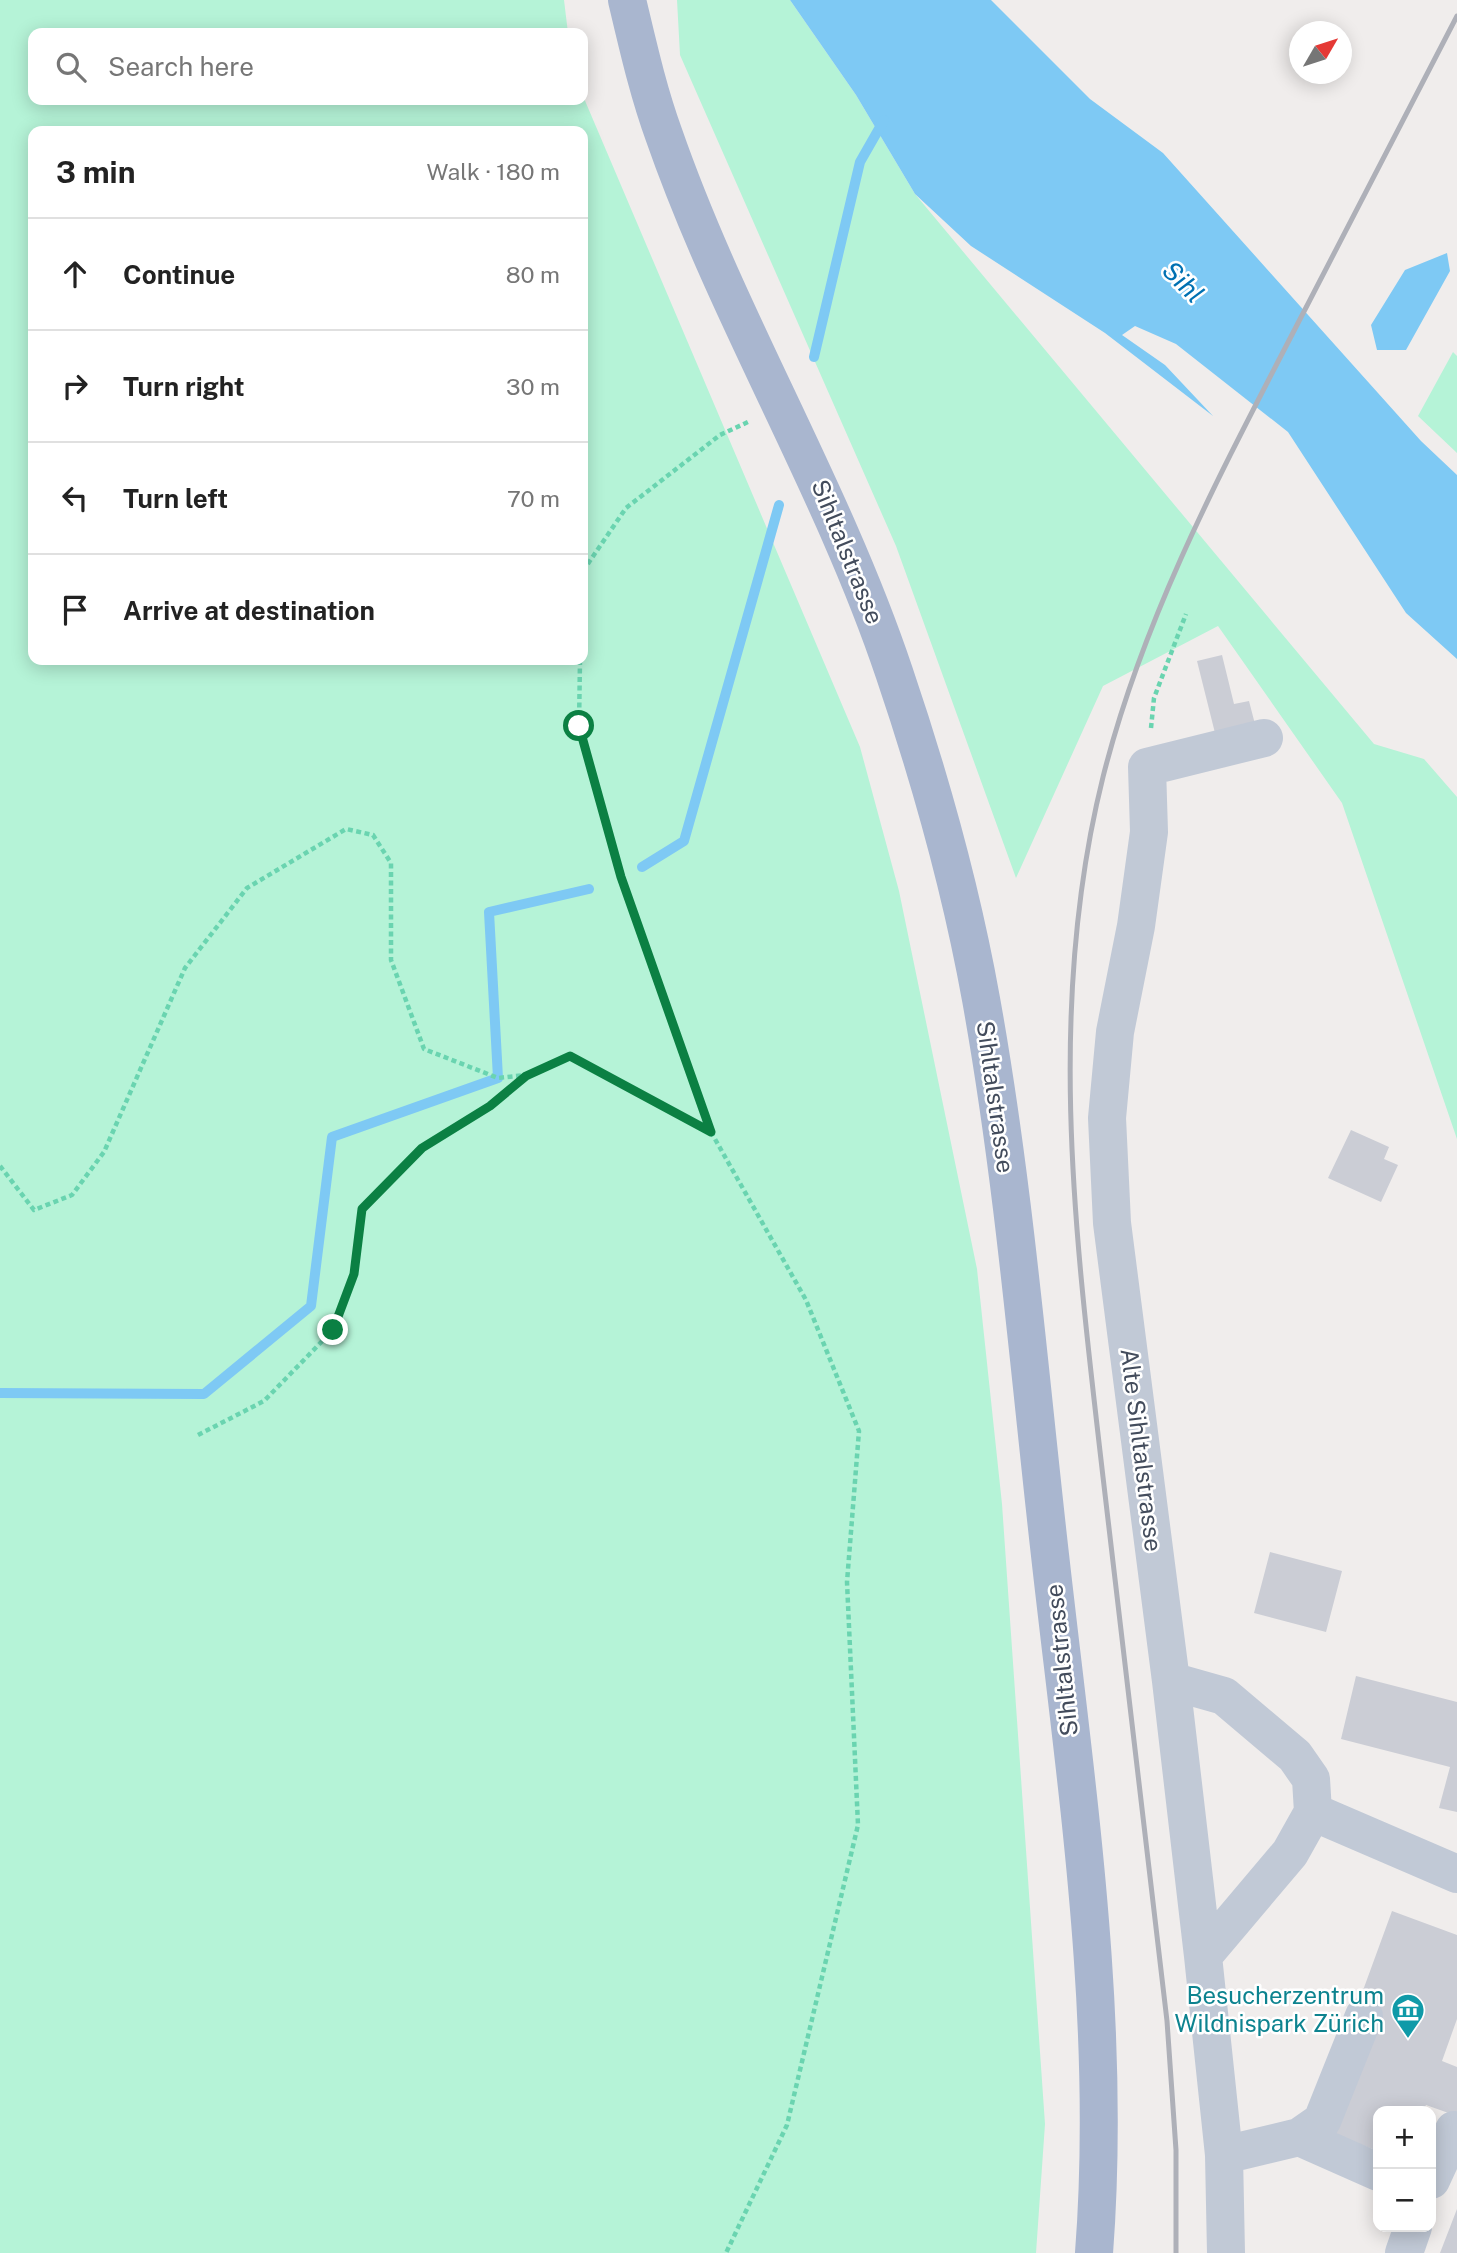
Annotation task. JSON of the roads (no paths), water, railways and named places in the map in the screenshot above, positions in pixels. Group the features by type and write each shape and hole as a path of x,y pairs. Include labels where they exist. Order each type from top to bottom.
{"main road":[{"name":"Sihltalstrasse","path":"627,0 648,85 679,174 841,535 893,667 946,845 981,997 1010,1197 1088,1896 1100,2078 1099,2194 1094,2253"}],"street":[{"name":"Alte Sihltalstrasse","path":"1226,2253 1224,2155 1171,1681 1112,1223 1107,1118 1115,1032 1136,926 1149,832 1147,767 1264,738"},
{"path":"1171,1681 1224,1696 1296,1756 1311,1779 1313,1812 1290,1853 1203,1956"},
{"path":"1313,1812 1457,1874"},
{"path":"1224,2155 1300,2137 1322,2122 1364,2016"},
{"path":"1436,2171 1454,2130"},
{"path":"1300,2137 1373,2170"},
{"path":"1436,2183 1457,2188"},
{"path":"1404,2253 1411,2232"}],"water":[{"name":"Sihl","path":"790,0 991,0 1090,99 1163,153 1421,441 1457,475 1457,659 1406,613 1288,432 1176,344 1135,326 1122,335 1165,365 1213,416 1105,333 971,246 915,194 856,95"},
{"path":"1447,253 1450,271 1406,350 1377,350 1371,325 1405,270"}],"waterway":[{"path":"814,357 860,162 884,120"},
{"path":"642,867 684,841 779,505"},
{"path":"0,1393 204,1394 311,1306 332,1137 498,1078 489,912 589,889"}],"railway":[{"path":"1176,2253 1176,2150 1167,2021 1083,1302 1076,1214 1070,1039 1075,951 1085,864 1103,777 1119,721 1137,666 1181,559 1256,403 1457,16"}],"place":[{"name":"Besucherzentrum Wildnispark Zürich","path":"1408,2040"}]}
